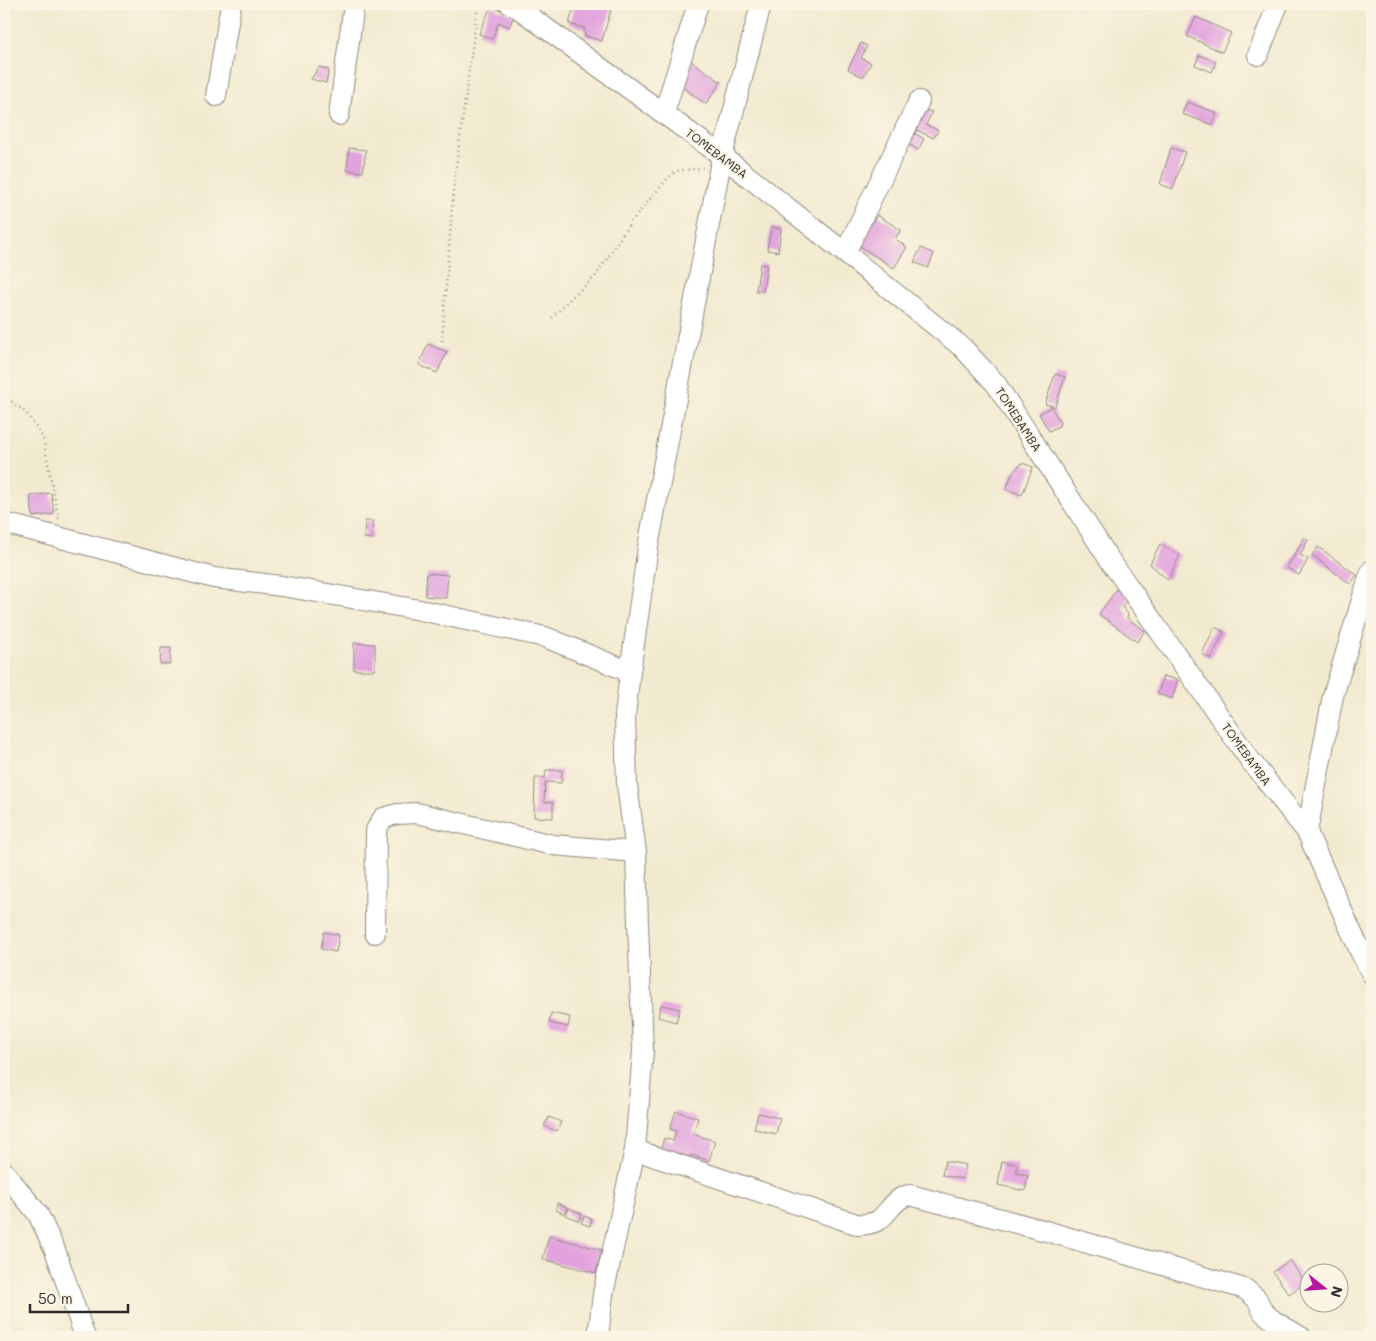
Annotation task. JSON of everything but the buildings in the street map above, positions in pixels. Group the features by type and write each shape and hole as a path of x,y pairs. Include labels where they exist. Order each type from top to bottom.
{"street":[{"path":"216,96 231,4"},
{"path":"339,115 354,4"},
{"path":"664,113 698,4"},
{"path":"598,1337 603,1294 635,1150 643,1051 636,852 627,786 625,716 630,672 648,547 721,164 761,4"},
{"path":"1258,55 1278,4"},
{"name":"TOMEBAMBA","path":"516,5 664,113 721,164 845,253 963,348 996,384 1114,568 1250,760 1307,832 1372,974"},
{"path":"845,253 919,101"},
{"path":"4,523 214,578 282,586 420,610 545,637 630,672"},
{"path":"1307,832 1333,696 1372,570"},
{"path":"374,933 376,830 383,818 397,814 416,813 553,845 636,852"},
{"path":"635,1150 859,1225 870,1224 878,1220 905,1195 910,1195 1046,1231 1245,1289 1257,1299 1263,1312 1301,1337"},
{"path":"4,1172 38,1214 55,1250 85,1337"}],"path":[{"path":"442,341 454,182 478,4"},
{"path":"552,318 595,277 630,223 676,171 706,168 721,164"},
{"path":"4,395 27,414 43,438 62,538"}]}
